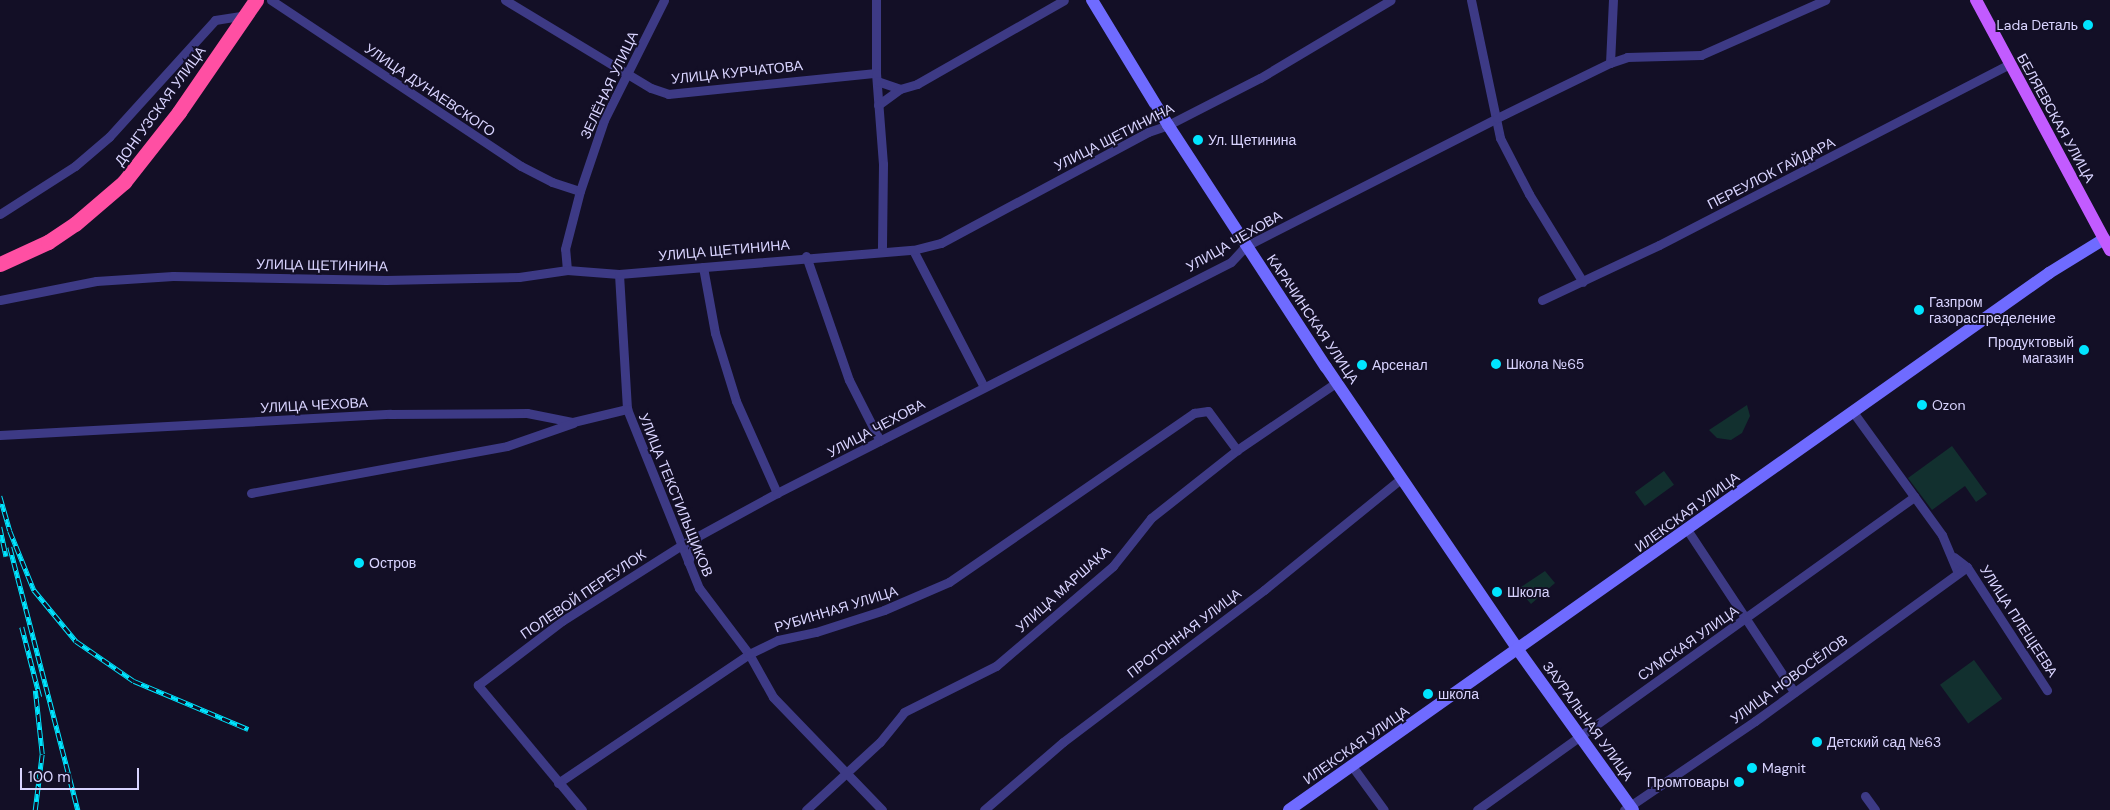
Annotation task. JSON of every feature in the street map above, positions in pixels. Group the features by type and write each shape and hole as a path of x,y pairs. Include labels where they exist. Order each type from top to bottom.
{"highway":[{"name":"ДОНГУЗСКАЯ УЛИЦА","path":"0,264 48,242 75,224 124,182 174,119 256,0"}],"main road":[{"name":"БЕЛЯЕВСКАЯ УЛИЦА","path":"1976,0 2107,244"}],"street":[{"name":"УЛИЦА ДУНАЕВСКОГО","path":"271,0 521,166 552,182 580,191"},
{"name":"УЛИЦА КУРЧАТОВА","path":"506,0 668,94 876,77 900,89"},
{"name":"ЗЕЛЁНАЯ УЛИЦА","path":"567,270 566,248 580,191 604,120 630,73 664,0"},
{"path":"876,0 876,77 882,164 882,250"},
{"path":"878,105 900,89 917,84 1064,0"},
{"name":"КАРАЧИНСКАЯ УЛИЦА","path":"1092,0 1168,125 1246,246 1518,650"},
{"name":"УЛИЦА ЩЕТИНИНА","path":"0,300 96,281 173,276 386,280 519,277 567,270 619,274 806,256 882,250 913,250 941,243 1148,132 1168,125 1260,78 1391,0"},
{"path":"1471,0 1500,138 1529,194 1583,282"},
{"path":"1610,63 1613,0"},
{"name":"УЛИЦА ЧЕХОВА","path":"680,546 777,493 1231,262 1246,246 1497,118 1610,63 1627,58 1701,56 1824,0"},
{"path":"0,214 76,166 109,137 215,20 246,15"},
{"name":"ПЕРЕУЛОК ГАЙДАРА","path":"1542,300 1583,282 2009,64"},
{"name":"ИЛЕКСКАЯ УЛИЦА","path":"1289,810 2078,253 2107,244"},
{"path":"913,250 984,387"},
{"path":"806,256 849,380 880,441"},
{"path":"703,267 715,333 736,401 777,493"},
{"name":"УЛИЦА ТЕКСТИЛЬЩИКОВ","path":"619,274 627,408 680,546 699,588 749,654 773,697 882,810"},
{"name":"УЛИЦА МАРШАКА","path":"806,810 880,742 904,712 996,666 1113,566 1151,518 1237,450 1337,382"},
{"name":"УЛИЦА ЧЕХОВА","path":"0,435 390,414 527,413 574,422 627,408"},
{"name":"РУБИННАЯ УЛИЦА","path":"558,783 749,654 778,640 816,632 884,610 949,582 1194,413 1208,411 1237,450"},
{"path":"1853,412 1954,557 1958,573"},
{"path":"251,493 506,446 574,422"},
{"name":"ПРОГОННАЯ УЛИЦА","path":"984,810 1070,737 1264,590 1402,478"},
{"name":"СУМСКАЯ УЛИЦА","path":"1477,810 1914,497"},
{"path":"1688,530 1794,692"},
{"path":"688,562 698,536"},
{"name":"ПОЛЕВОЙ ПЕРЕУЛОК","path":"558,783 478,685 562,621 680,546"},
{"name":"УЛИЦА ПЛЕЩЕЕВА","path":"1954,557 1967,567 2047,690"},
{"name":"УЛИЦА НОВОСЁЛОВ","path":"1629,809 1967,567"},
{"name":"ЗАУРАЛЬНАЯ УЛИЦА","path":"1518,650 1580,735 1629,809"},
{"path":"1352,766 1384,810"},
{"path":"558,783 582,810"},
{"path":"1865,796 1875,810"}],"green space":[{"path":"1747,405 1750,416 1742,433 1731,440 1717,438 1709,430"},
{"path":"1952,446 1987,494 1976,502 1965,486 1932,510 1908,478"},
{"path":"1664,471 1674,485 1645,506 1635,492"},
{"path":"1545,571 1555,583 1531,604 1518,589"},
{"path":"1974,660 2002,699 1968,724 1940,685"}],"railway":[{"path":"0,496 10,531 34,590 76,641 134,681 248,729"},
{"path":"0,527 6,556"},
{"path":"10,547 78,810"},
{"path":"22,627 40,697"},
{"path":"35,690 42,754 35,810"}],"place":[{"name":"Lada Dеталь","path":"2088,25"},
{"name":"Ул. Щетинина","path":"1198,140"},
{"name":"Газпром газораспределение","path":"1919,310"},
{"name":"Продуктовый магазин","path":"2084,350"},
{"name":"Школа №65","path":"1496,364"},
{"name":"Арсенал","path":"1362,365"},
{"name":"Ozon","path":"1922,405"},
{"name":"Остров","path":"359,563"},
{"name":"Школа","path":"1497,592"},
{"name":"школа","path":"1428,694"},
{"name":"Детский сад №63","path":"1817,742"},
{"name":"Magnit","path":"1752,768"},
{"name":"Промтовары","path":"1739,782"}]}
